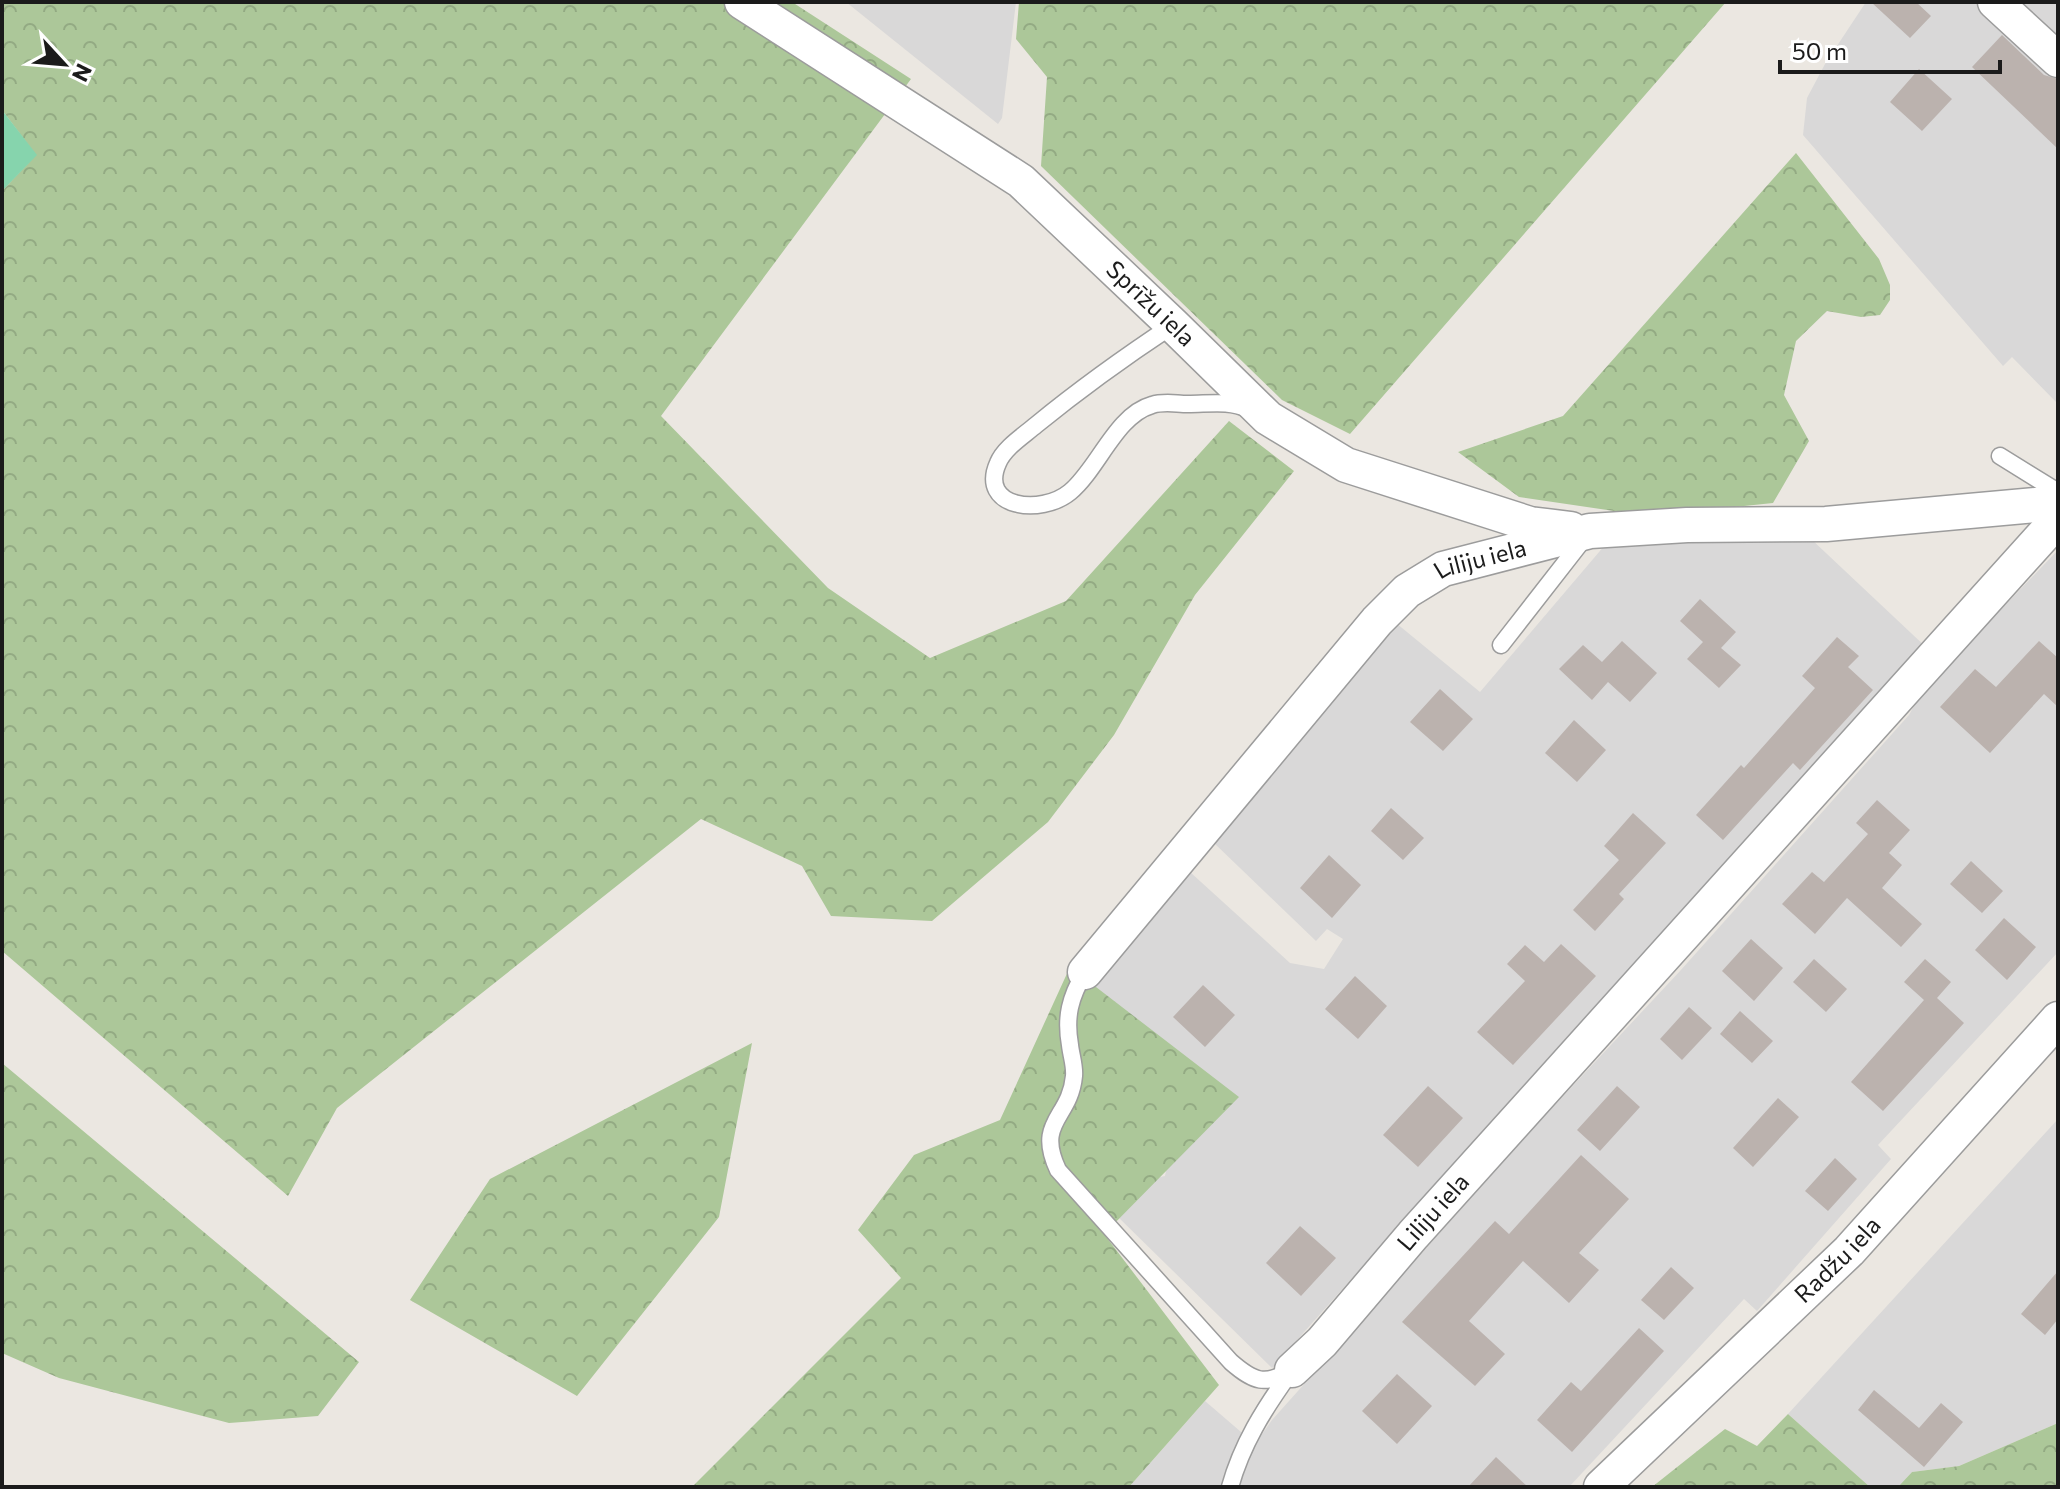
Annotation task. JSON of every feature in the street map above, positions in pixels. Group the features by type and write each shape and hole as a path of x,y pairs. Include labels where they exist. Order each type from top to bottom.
{"street":[{"name":"Sprīžu iela","path":"742,2 1021,181 1268,418 1346,465 1530,524 1590,531"},
{"path":"1995,2 2058,60"},
{"name":"Liliju iela","path":"1085,972 1377,621 1407,591 1443,569 1590,531 1687,525 1826,524 2058,503"},
{"name":"Liliju iela","path":"1292,1370 1322,1342 1434,1212 2058,519"},
{"name":"Radžu iela","path":"1601,1487 1849,1251 2058,1019"}],"lane":[{"path":"1173,325 1077,391 1011,446 998,462 994,477 998,492 1012,503 1027,507 1045,506 1070,492 1132,414 1151,405 1240,405 1268,418"},
{"path":"2000,456 2058,492"},
{"path":"1501,645 1590,531"},
{"path":"1085,972 1068,1009 1068,1036 1074,1074 1070,1093 1049,1133 1050,1152 1058,1170 1237,1368 1255,1380 1278,1379 1292,1370"},
{"path":"1230,1487 1238,1458 1254,1425 1292,1370"}],"shaded area":[{"path":"846,2 1016,2 1002,118 998,124"},
{"path":"1866,2 1982,2 2058,76 2058,404 2012,357 2003,366 1803,135 1807,98 1825,64"},
{"path":"2018,2 2058,2 2058,38"},
{"path":"1810,538 1928,649 1570,1034 1272,1368 1117,1216 1151,1179 1165,1176 1182,1091 1084,998 1190,872 1290,963 1324,969 1343,939 1327,929 1316,941 1214,843 1396,623 1480,692 1605,545"},
{"path":"2058,550 2058,952 1878,1145 1891,1159 1757,1311 1744,1299 1569,1487 1129,1487 1205,1401 1255,1444 1272,1420 1539,1122 1680,971 1909,715 1921,693"},
{"path":"2058,1119 2058,1423 1959,1466 1912,1472 1898,1487 1870,1487 1788,1414"}],"green space":[{"path":"2,2 792,2 911,79 661,416 828,588 930,658 1066,601 1229,421 1294,471 1195,595 1114,735 1048,822 932,921 831,916 802,866 701,819 337,1108 288,1196 2,951 2,191 36,155 2,110"},
{"path":"1019,2 1726,2 1350,434 1282,400 1041,166 1047,77 1016,39"},
{"path":"2,110 37,155 2,191"},
{"path":"1796,153 1879,259 1890,285 1890,300 1880,315 1861,317 1827,311 1796,341 1784,395 1809,441 1773,503 1648,516 1519,497 1458,452 1563,416"},
{"path":"1070,967 1239,1097 1104,1234 1219,1385 1129,1487 692,1487 901,1278 858,1230 914,1155 1000,1120"},
{"path":"752,1043 719,1217 577,1396 410,1300 490,1179"},
{"path":"2,1063 359,1362 318,1416 229,1423 59,1378 2,1353"},
{"path":"1788,1414 1870,1487 1652,1487 1725,1429 1757,1446"},
{"path":"2058,1423 2058,1487 1898,1487 1912,1472 1959,1466"}],"building":[{"path":"1871,2 1916,2 1931,16 1910,38"},
{"path":"2002,35 2044,75 2058,79 2058,149 1972,67"},
{"path":"1919,69 1952,99 1922,131 1890,102"},
{"path":"1700,599 1736,632 1721,648 1741,665 1719,688 1687,659 1703,642 1680,621"},
{"path":"1837,637 1859,656 1848,667 1873,690 1800,770 1793,763 1723,840 1696,815 1741,765 1744,768 1815,688 1802,676"},
{"path":"1622,641 1657,673 1630,702 1608,682 1592,700 1559,669 1583,645 1602,662"},
{"path":"2039,641 2058,658 2058,707 2044,694 1990,753 1940,707 1975,669 1996,687"},
{"path":"1440,689 1473,719 1443,751 1410,722"},
{"path":"1574,720 1606,750 1577,782 1545,753"},
{"path":"1877,800 1910,830 1889,853 1902,865 1882,888 1922,924 1901,947 1847,898 1815,934 1782,904 1812,872 1824,882 1868,834 1856,823"},
{"path":"1391,808 1424,838 1403,860 1371,831"},
{"path":"1633,813 1666,843 1619,894 1624,899 1595,931 1573,910 1619,860 1604,846"},
{"path":"1329,855 1361,885 1332,918 1300,888"},
{"path":"1971,861 2003,891 1982,913 1950,884"},
{"path":"2004,918 2036,947 2007,980 1975,950"},
{"path":"1751,939 1783,968 1754,1001 1722,971"},
{"path":"1561,944 1596,976 1513,1065 1477,1032 1525,981 1507,964 1525,945 1544,962"},
{"path":"1814,959 1847,989 1826,1012 1793,982"},
{"path":"1925,959 1951,982 1937,998 1964,1023 1883,1111 1851,1082 1924,1000 1904,982"},
{"path":"1355,976 1387,1006 1358,1039 1325,1009"},
{"path":"1203,985 1235,1015 1205,1047 1173,1017"},
{"path":"1689,1007 1712,1028 1682,1060 1660,1039"},
{"path":"1740,1011 1773,1041 1752,1063 1720,1034"},
{"path":"1428,1086 1463,1118 1418,1167 1383,1135"},
{"path":"1617,1086 1640,1107 1600,1151 1577,1130"},
{"path":"1778,1098 1799,1117 1753,1167 1733,1148"},
{"path":"1581,1155 1629,1199 1579,1253 1599,1270 1569,1303 1523,1261 1469,1321 1505,1354 1475,1386 1402,1322 1495,1221 1509,1234"},
{"path":"1835,1158 1857,1179 1828,1211 1805,1191"},
{"path":"1300,1226 1336,1258 1301,1296 1266,1263"},
{"path":"1671,1267 1694,1288 1664,1320 1641,1300"},
{"path":"2058,1271 2058,1319 2045,1335 2021,1314"},
{"path":"1639,1328 1664,1351 1572,1452 1537,1420 1571,1382 1581,1391"},
{"path":"1397,1374 1432,1406 1397,1444 1362,1411"},
{"path":"1874,1390 1919,1428 1941,1403 1963,1422 1924,1467 1858,1410"},
{"path":"1496,1457 1528,1487 1468,1487"}]}
